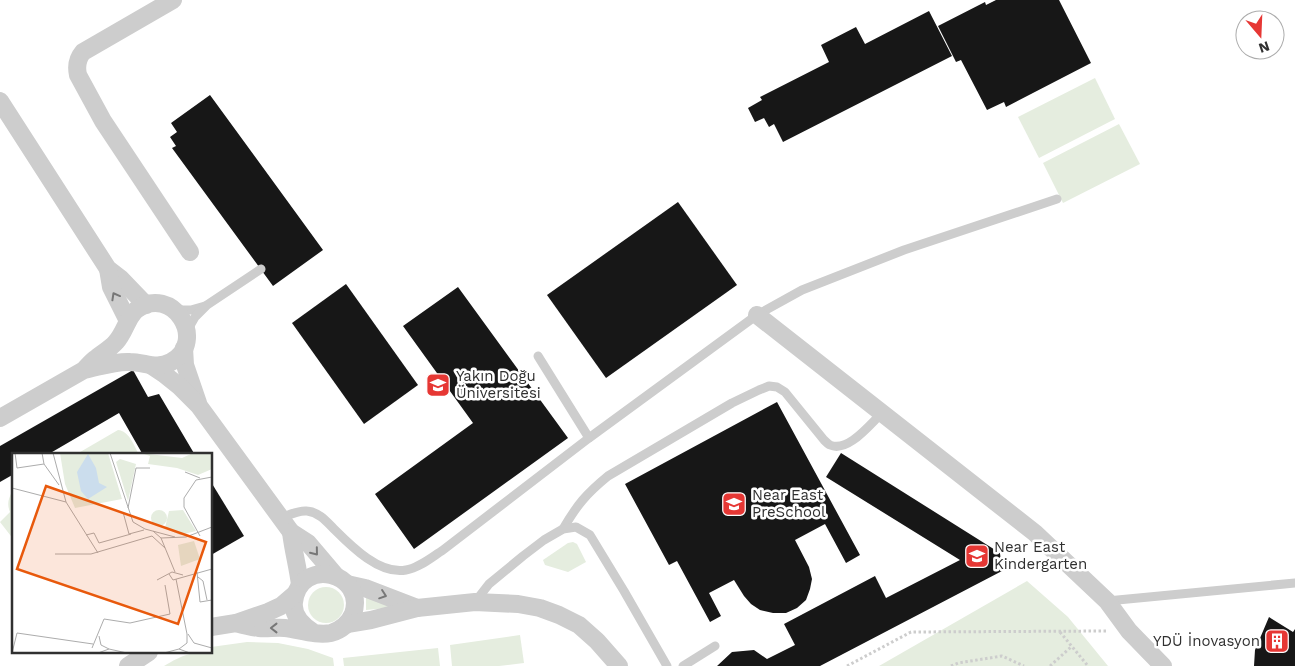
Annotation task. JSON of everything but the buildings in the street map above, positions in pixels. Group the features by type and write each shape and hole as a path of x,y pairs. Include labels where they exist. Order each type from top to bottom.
{"street":[{"path":"173,0 83,52 79,56 76,69 103,121 190,252"},
{"path":"0,101 108,269 121,279 146,305"},
{"path":"108,269 111,287 126,326 124,341 128,350 134,358 164,374 199,406 286,525 308,543 342,580 352,592 354,600 352,617 347,624 337,631 325,634 284,628 258,628 236,624"},
{"path":"0,418 84,370 95,358 117,341 135,311 146,305 156,304 164,305 174,310 182,317 186,327 185,365 199,406"},
{"path":"757,315 1035,533 1107,601 1129,631 1163,666"},
{"path":"84,370 130,362 162,366 179,356 186,343"},
{"path":"286,525 298,568 298,589 294,606 296,616 303,626 313,632"},
{"path":"212,627 236,624 281,606 307,578 316,574 326,573 418,608"},
{"path":"347,624 418,608 475,602 518,604 540,608 579,625 597,641 619,666"},
{"path":"128,666 146,654"}],"lane":[{"path":"286,525 294,513 307,511 321,516 367,558 380,566 394,571 408,570 442,550 589,438 757,315 802,290 904,250 1057,199"},
{"path":"186,343 191,324 207,305 261,269"},
{"path":"174,310 191,310 207,305"},
{"path":"538,356 589,438"},
{"path":"563,529 576,506 608,476 732,403 769,386 778,386 785,392 831,446 851,443 882,413"},
{"path":"475,602 489,584 504,570 544,540 563,529 576,527 590,535 668,666"},
{"path":"1107,601 1295,583"},
{"path":"683,666 715,646"}],"path":[{"path":"847,666 911,632 1129,631"},
{"path":"1060,632 1088,666"},
{"path":"1050,666 1071,647"},
{"path":"951,666 958,663 1002,656 1024,666"}],"shaded area":[{"path":"1095,78 1115,119 1039,158 1018,117"},
{"path":"1119,124 1140,164 1063,203 1043,163"},
{"path":"118,430 128,436 138,453 78,453"},
{"path":"12,492 12,537 0,522 10,512 8,502"},
{"path":"573,542 577,544 586,562 568,572 545,565 543,560 568,543"},
{"path":"1027,581 1068,617 1108,666 879,666"},
{"path":"326,587 333,588 339,592 343,598 343,612 339,618 333,622 326,623 319,622 313,618 309,612 308,605 309,598 313,592 319,588"},
{"path":"366,596 398,607 366,610"},
{"path":"520,635 524,663 499,666 452,666 450,645"},
{"path":"247,642 278,643 308,649 333,658 334,666 164,666 186,655 212,654 212,647"},
{"path":"438,648 440,666 344,666 343,658"}],"place":[{"name":"Yakın Doğu Üniversitesi","path":"438,385"},
{"name":"Near East PreSchool","path":"734,504"},
{"name":"Near East Kindergarten","path":"977,556"},
{"name":"YDÜ İnovasyon","path":"1277,641"}]}
